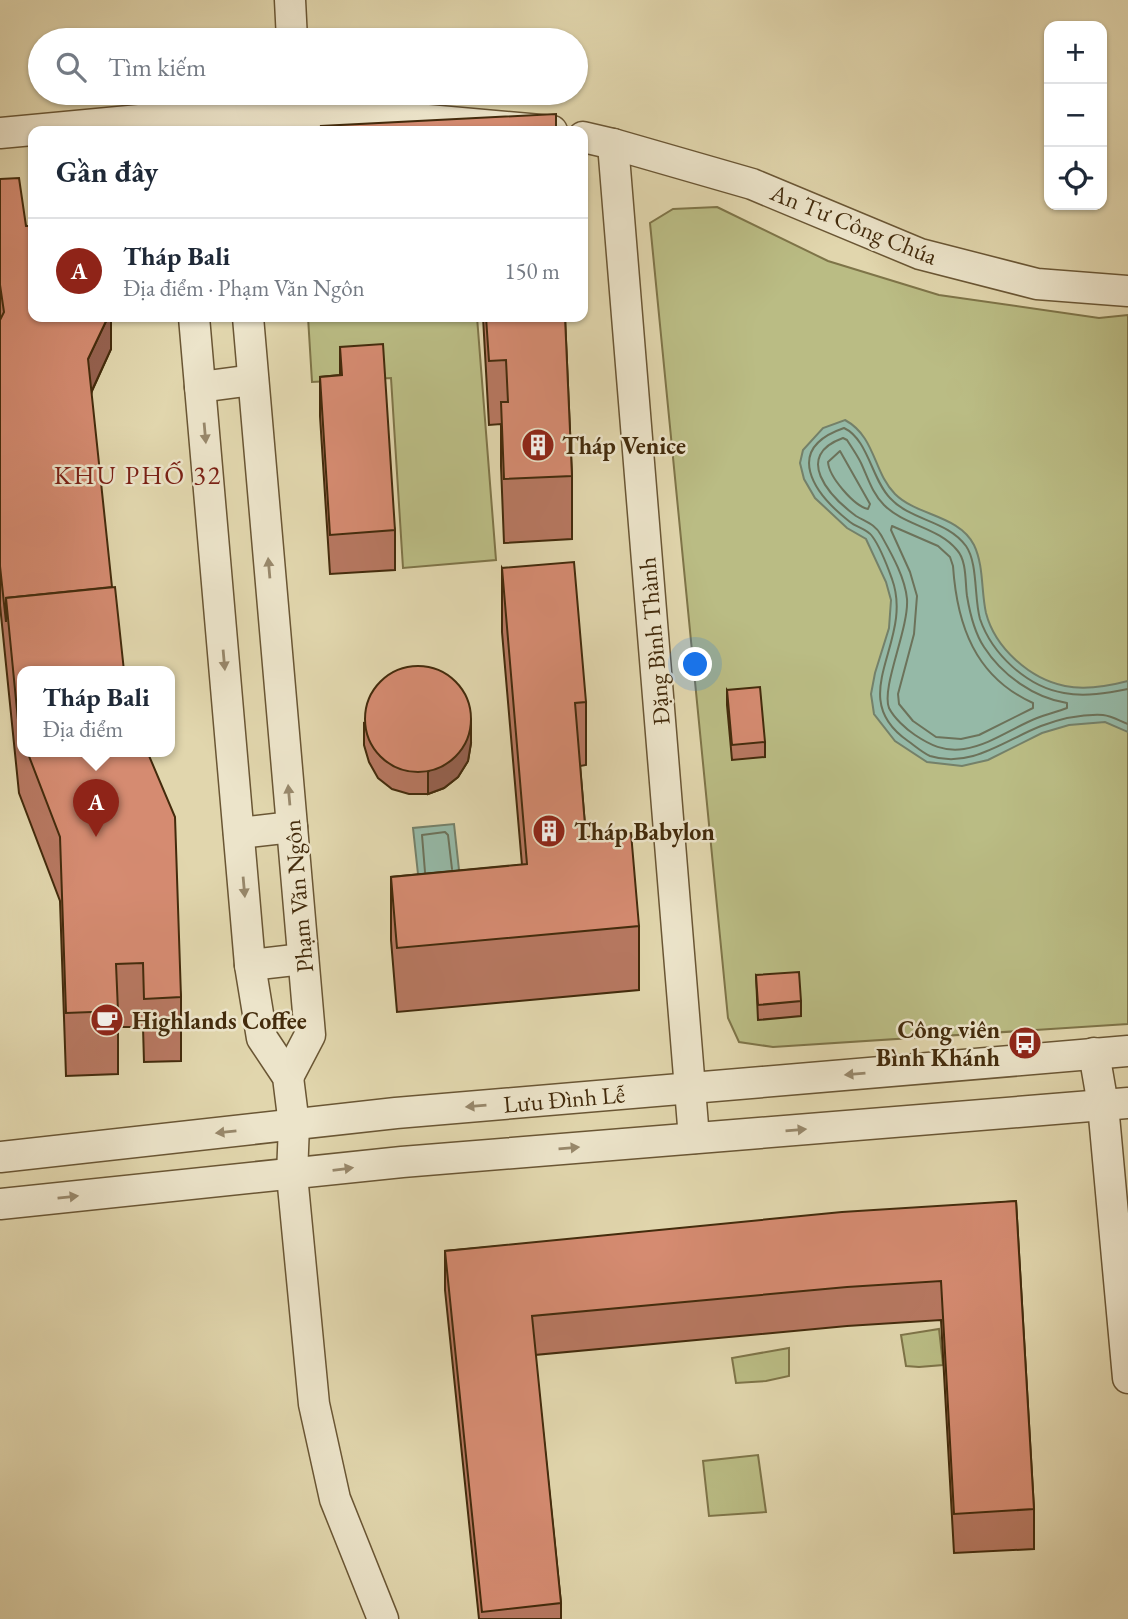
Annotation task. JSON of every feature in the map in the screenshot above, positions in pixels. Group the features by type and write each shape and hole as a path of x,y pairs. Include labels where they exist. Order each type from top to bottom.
{"street":[{"path":"290,0 291,28"},
{"path":"136,126 214,122 286,105"},
{"path":"306,105 349,113 496,126"},
{"path":"0,133 28,132"},
{"name":"An Tư Công Chúa","path":"588,138 752,184 920,254 1037,284 1128,291"},
{"name":"Đặng Bình Thành","path":"613,144 694,1138"},
{"path":"194,322 250,965 262,1038 288,1077 294,1125 292,1175 314,1404 335,1499 383,1619"},
{"name":"Phạm Văn Ngôn","path":"248,322 310,1035 288,1077"},
{"path":"200,387 253,380"},
{"path":"239,833 292,827"},
{"path":"250,965 303,959"},
{"name":"Lưu Đình Lễ","path":"0,1156 396,1113 1128,1051"},
{"path":"1094,1053 1115,1104 1128,1378"},
{"name":"Lưu Đình Lễ","path":"0,1204 401,1162 1115,1104"}],"green space":[{"path":"717,207 828,261 939,295 1099,318 1128,315 1128,1024 773,1047 739,1042 728,1018 650,223 673,209"},
{"path":"308,322 477,322 496,560 403,568 391,378 312,382"},
{"path":"939,1329 943,1365 906,1366 901,1335"},
{"path":"789,1348 789,1376 736,1383 732,1358"},
{"path":"758,1455 766,1512 709,1516 703,1461"}],"water":[{"path":"845,420 863,436 882,476 895,494 915,507 958,527 974,545 979,561 986,613 997,638 1006,650 1039,677 1065,686 1097,687 1128,681 1128,732 1105,722 1069,725 1042,733 988,760 962,766 927,762 895,741 874,714 871,694 889,628 891,600 886,582 866,539 847,528 815,498 804,479 800,463 803,450 823,428"},
{"path":"454,824 464,916 423,920 413,828"}],"building":[{"path":"556,114 556,126 321,126"},
{"path":"19,178 28,226 28,322 106,322 88,359 112,587 6,598 6,622 0,566 0,320 4,312 0,285 0,179"},
{"name":"Tháp Venice","path":"486,322 565,322 572,476 504,479 501,402 508,402 506,360 489,361"},
{"path":"383,344 395,530 330,535 320,377 342,375 340,347"},
{"path":"574,562 586,702 575,703 586,837 631,833 639,926 397,948 391,877 527,864 502,568"},
{"path":"115,587 123,666 17,666 17,710 6,598"},
{"path":"418,666 438,670 456,681 467,699 471,719 467,739 456,757 438,768 418,772 398,768 380,757 369,739 365,719 369,699 380,681 398,670"},
{"path":"760,687 765,742 732,745 727,690"},
{"path":"29,757 150,757 175,817 181,997 144,999 143,963 116,964 118,1011 66,1013 60,837"},
{"path":"799,972 801,1001 758,1005 756,975"},
{"path":"1016,1201 1034,1509 954,1514 941,1281 532,1316 561,1603 482,1612 445,1251 842,1212"}],"place":[{"name":"Tháp Venice","path":"538,445"},
{"name":"Tháp Babylon","path":"549,831"},
{"name":"Tháp Bali","path":"96,837"},
{"name":"Highlands Coffee","path":"107,1020"},
{"name":"Công viên Bình Khánh","path":"1025,1043"}],"district":[{"name":"KHU PHỐ 32","path":"138,475"}]}
